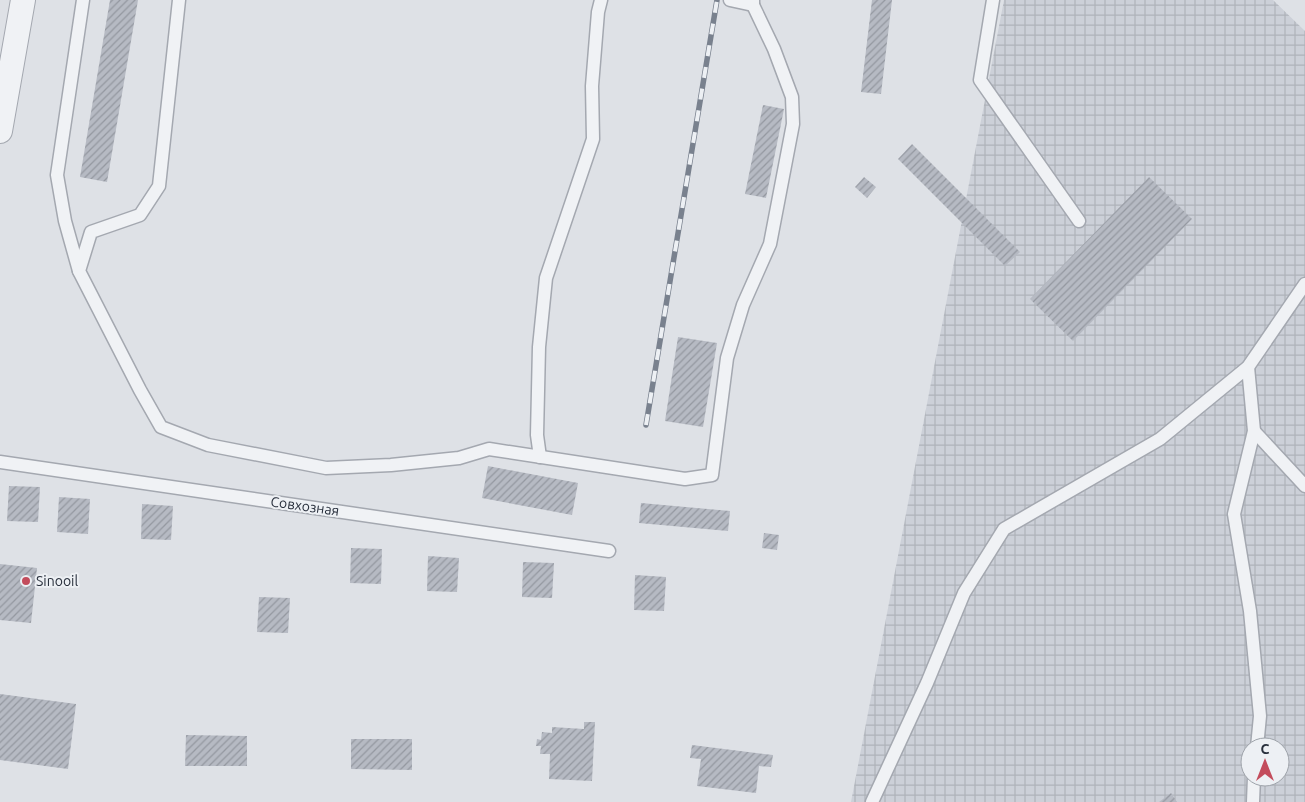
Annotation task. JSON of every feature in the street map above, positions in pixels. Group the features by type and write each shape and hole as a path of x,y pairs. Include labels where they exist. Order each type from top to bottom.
{"street":[{"path":"0,131 23,0"}],"lane":[{"path":"83,0 57,175 65,221 78,271 161,427 208,445 326,468 391,465 459,458 490,449 685,479 712,475 727,358 744,305 770,244 793,124 792,98 774,49 753,2 730,0"},
{"path":"78,271 91,232 140,215 159,186 178,0"},
{"path":"540,457 537,435 539,348 546,278 594,138 592,86 598,12 601,0"},
{"path":"993,0 980,80 1079,221"},
{"path":"872,802 928,683 964,593 1004,529 1160,439 1248,367 1305,284"},
{"path":"1248,367 1254,431 1234,514 1250,611 1260,706 1258,737"},
{"path":"1254,431 1305,486"},
{"name":"Совхозная","path":"0,462 609,550"},
{"path":"1253,802 1254,787"}],"shaded area":[{"path":"1004,0 1273,0 1305,31 1305,802 851,802"}],"building":[{"path":"110,0 138,0 107,182 80,177"},
{"path":"872,0 892,0 881,94 861,92"},
{"path":"763,105 784,109 766,198 745,194"},
{"path":"912,144 1020,252 1005,266 898,159"},
{"path":"864,177 876,187 867,198 855,187"},
{"path":"1149,177 1192,219 1073,341 1030,299"},
{"path":"678,337 717,343 703,427 665,421"},
{"path":"488,466 578,483 572,515 482,498"},
{"path":"9,486 40,487 38,522 7,521"},
{"path":"59,497 90,499 88,534 57,532"},
{"path":"641,503 730,511 728,531 639,523"},
{"path":"142,504 173,506 171,540 141,539"},
{"path":"764,533 779,535 777,550 762,548"},
{"path":"351,548 382,549 381,584 350,583"},
{"path":"428,556 459,558 457,592 427,591"},
{"path":"523,562 554,563 552,598 522,597"},
{"path":"0,564 37,568 31,623 0,620"},
{"path":"635,575 666,577 664,611 634,610"},
{"path":"259,597 290,598 288,633 257,632"},
{"path":"0,694 76,704 68,769 0,760"},
{"path":"584,722 595,722 592,781 549,779 550,754 540,754 541,746 536,746 537,739 541,740 542,732 552,733 552,727 584,729"},
{"path":"186,735 247,736 247,766 185,766"},
{"path":"351,739 412,739 412,770 351,769"},
{"path":"692,745 773,755 771,767 759,766 756,793 697,786 701,759 690,758"},
{"path":"1171,793 1177,802 1159,802"}],"railway":[{"path":"646,425 717,0"}],"place":[{"name":"Sinooil","path":"26,581"}]}
